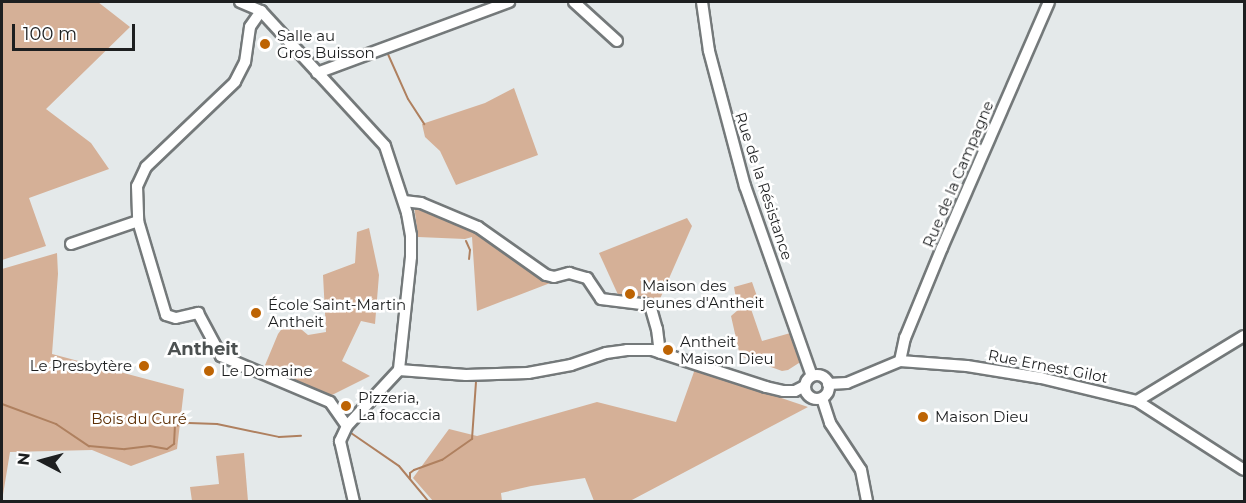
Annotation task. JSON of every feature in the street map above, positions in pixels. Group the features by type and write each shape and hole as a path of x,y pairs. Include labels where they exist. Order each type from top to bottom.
{"street":[{"path":"240,2 261,6 317,73 385,146 404,201 411,235 411,257 399,370 347,426 340,441 354,501"},
{"path":"317,73 509,2"},
{"path":"574,2 617,41"},
{"name":"Rue de la Résistance","path":"702,2 709,51 745,186 812,376"},
{"name":"Rue de la Campagne","path":"900,361 905,338 942,248 1049,2"},
{"path":"261,6 250,27 245,62 235,82 146,167 137,186 138,221 166,315 176,318 198,313 221,356 330,402 347,426"},
{"path":"404,201 421,203 478,227 546,274 554,277 578,274 587,278 601,299 650,305 657,329 660,352"},
{"path":"71,244 138,221"},
{"path":"1137,400 1245,336"},
{"path":"399,370 466,375 528,373 627,350 660,352 783,391 795,391 805,386 812,376 820,376 828,384 827,392 822,398"},
{"name":"Rue Ernest Gilot","path":"828,384 847,382 900,361 967,366 1030,376 1137,400 1245,471"},
{"path":"805,386 810,397 822,398"},
{"path":"822,398 830,423 861,470 867,501"}],"green space":[{"path":"2,2 98,2 130,27 46,109 91,143 109,169 29,198 46,246 2,260"},
{"path":"514,88 538,155 456,185 440,151 425,137 422,124 485,103"},
{"path":"414,205 452,217 558,280 477,311 472,237 465,239 418,237"},
{"path":"687,218 692,226 656,308 620,299 599,253"},
{"path":"369,228 379,275 375,324 361,321 342,361 370,376 328,397 315,390 283,381 263,370 278,334 289,319 308,335 326,332 323,275 355,263 357,232"},
{"name":"Bois du Curé","path":"57,253 58,274 52,354 184,389 177,449 131,466 92,450 10,452 2,501 2,269"},
{"path":"752,282 759,302 750,306 762,341 794,332 802,361 788,370 782,371 740,356 731,316 738,310 734,287"},
{"path":"695,369 808,407 630,501 594,501 585,478 501,493 502,501 433,501 413,478 449,429 477,436 597,402 676,422"},
{"path":"244,453 248,501 192,501 190,487 219,484 216,456"}],"waterway":[{"path":"387,52 408,99 424,124"},
{"path":"466,241 470,250 469,259"},
{"path":"410,479 410,473 414,470 442,460 472,439 476,382"},
{"path":"2,404 56,424 89,446 125,449 150,446 167,449 174,444 175,426 189,423 217,424 279,437 301,436"},
{"path":"351,433 399,466 429,502"}],"place":[{"name":"Salle au Gros Buisson","path":"265,44"},
{"name":"Maison des jeunes d'Antheit","path":"630,294"},
{"name":"École Saint-Martin Antheit","path":"256,313"},
{"name":"Antheit Maison Dieu","path":"668,350"},
{"name":"Le Presbytère","path":"144,366"},
{"name":"Le Domaine","path":"209,371"},
{"name":"Pizzeria, La focaccia","path":"346,406"},
{"name":"Maison Dieu","path":"923,417"}],"district":[{"name":"Antheit","path":"203,349"}]}
